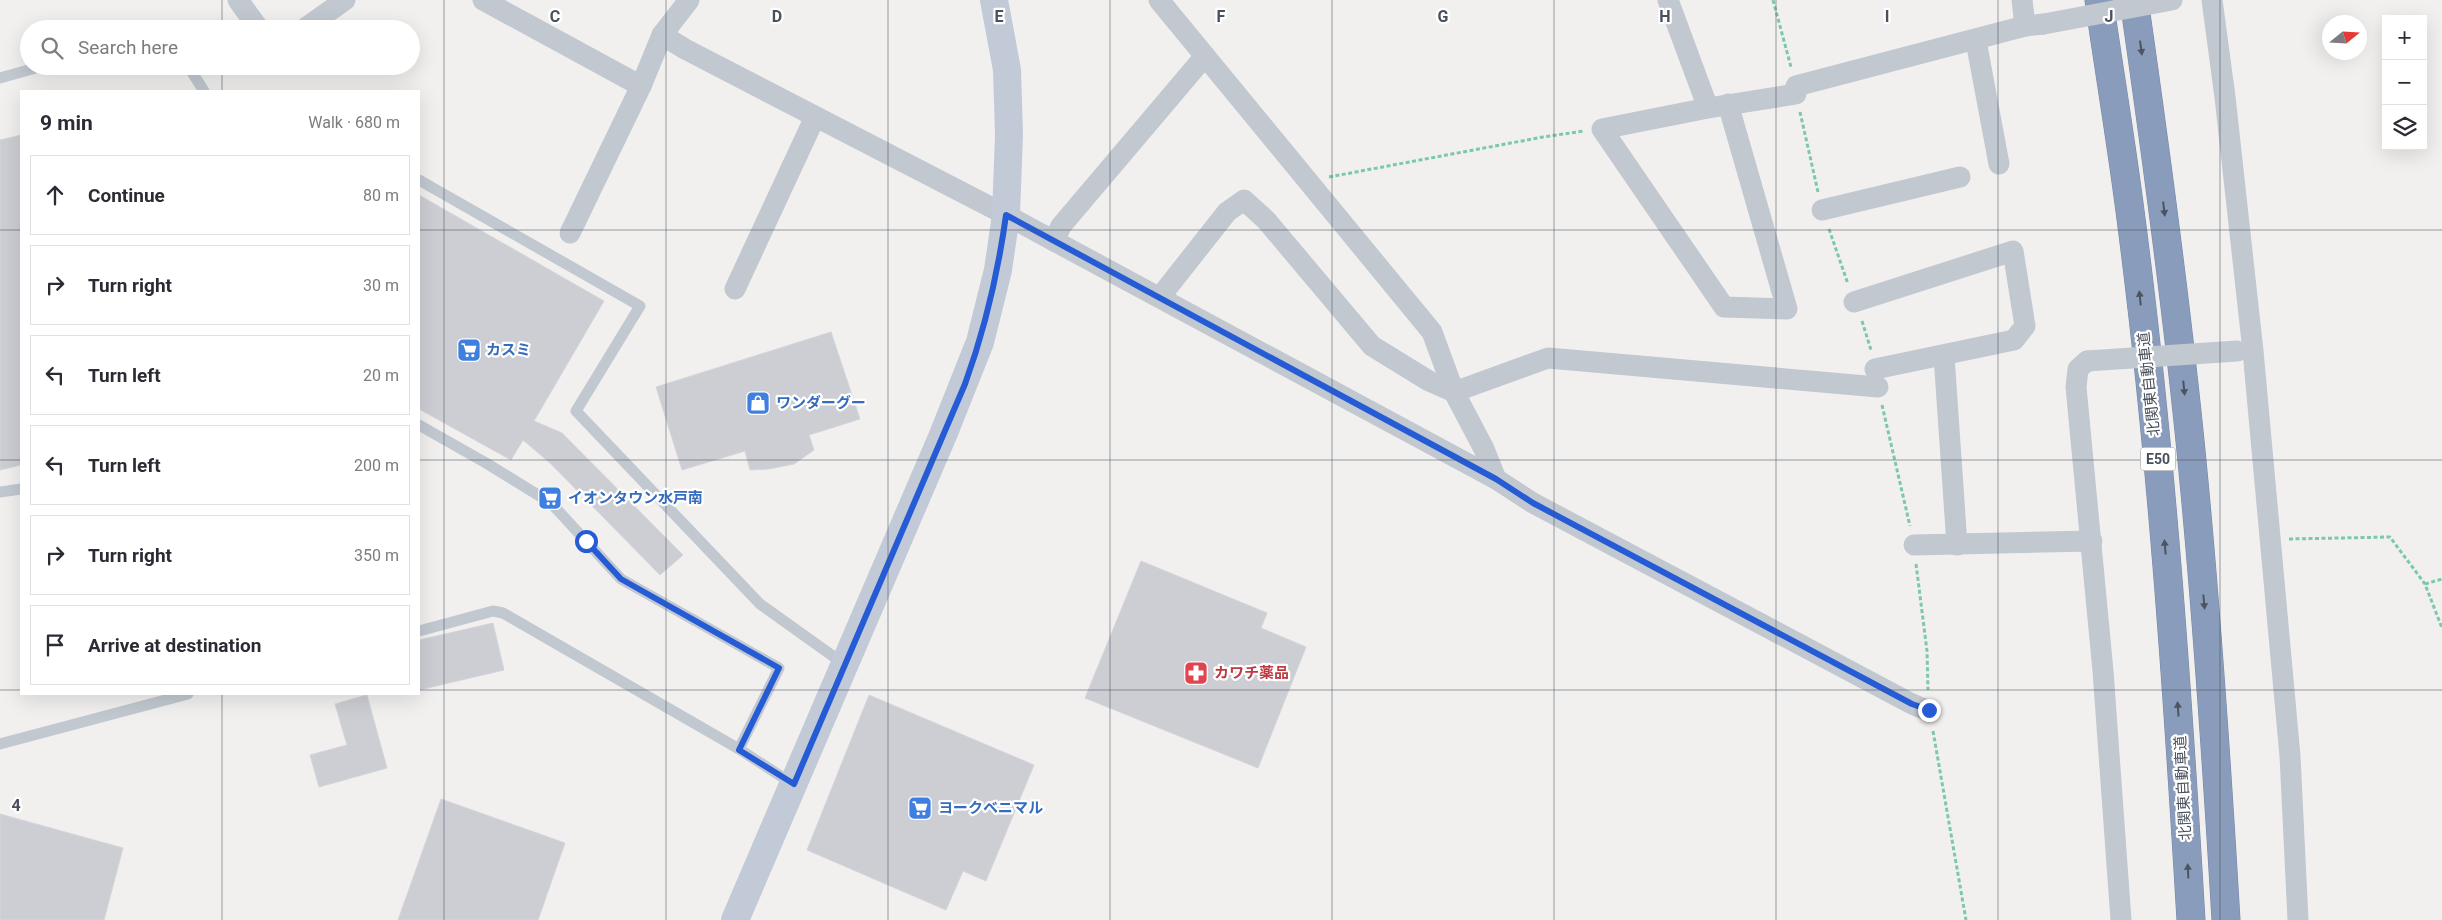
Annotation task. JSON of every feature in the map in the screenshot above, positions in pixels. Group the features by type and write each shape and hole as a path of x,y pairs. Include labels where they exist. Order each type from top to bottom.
{"highway":[{"name":"北関東自動車道","path":"2098,0 2130,212 2158,463 2178,704 2191,920"},
{"name":"E50","path":"2134,0 2164,207 2192,460 2213,703 2226,920"}],"street":[{"path":"238,0 252,20"},
{"path":"317,20 345,0"},
{"path":"483,0 641,86"},
{"path":"570,233 641,86 662,35 689,0"},
{"path":"735,920 965,384 980,342 998,270 1006,215 1009,134 1006,70 994,0"},
{"path":"1159,0 1432,332 1454,392 1484,449 1496,479"},
{"path":"1668,0 1718,106 1787,309 1724,306 1602,129 1718,106 1796,90 2035,25 2172,0"},
{"path":"2022,0 2035,25"},
{"path":"2212,0 2225,97 2245,351 2270,540 2290,756 2298,920"},
{"path":"662,35 1160,297 1496,479 1533,503 1738,613 1912,704 1929,710"},
{"path":"1976,41 1999,164"},
{"path":"1054,241 1061,226 1205,56"},
{"path":"735,289 815,117"},
{"path":"1822,210 1960,177"},
{"path":"1160,297 1227,212 1244,200 1266,220 1372,346 1429,381 1454,392 1548,358 1877,378 1944,356 2014,340 2025,326 2013,251 1854,302"},
{"path":"2121,920 2092,541 2076,387 2078,369 2087,361 2245,351"},
{"path":"1944,356 1957,545"},
{"path":"1914,545 2092,541"}],"lane":[{"path":"0,78 20,72"},
{"path":"194,75 203,90"},
{"path":"420,181 640,306 576,411 760,604 844,664"},
{"path":"420,426 551,503 621,579 779,668 739,750"},
{"path":"0,492 20,489"},
{"path":"420,631 493,611 503,613 794,784"},
{"path":"0,744 184,695"}],"path":[{"path":"1773,0 1796,90 1822,210 1854,302 1867,333 1914,545 1927,651 1929,710 1966,920"},
{"path":"1308,181 1543,137 1602,129"},
{"path":"2270,540 2390,537 2425,584 2442,628"},
{"path":"2425,584 2442,579"}],"building":[{"path":"20,135 20,465 0,470 0,140"},
{"path":"420,196 604,301 534,421 562,433 683,555 660,575 550,463 523,440 511,460 420,410"},
{"name":"ワンダーグー","path":"831,332 860,419 809,435 814,450 794,464 769,469 750,470 745,451 682,470 656,387"},
{"name":"カワチ薬品","path":"1141,561 1267,613 1261,628 1306,647 1258,768 1085,698"},
{"path":"493,623 504,670 420,690 420,640"},
{"path":"367,695 387,768 319,787 310,755 347,745 335,704"},
{"name":"ヨークベニマル","path":"869,695 1034,765 986,881 963,871 946,910 807,850"},
{"path":"441,799 565,843 538,920 398,920"},
{"path":"0,814 123,848 104,920 0,920"}],"place":[{"name":"カスミ","path":"469,350"},
{"name":"ワンダーグー","path":"758,403"},
{"name":"イオンタウン水戸南","path":"550,498"},
{"name":"カワチ薬品","path":"1196,673"},
{"name":"ヨークベニマル","path":"920,808"}],"route":[{"path":"586,541 621,579 779,668 739,750 794,784 965,384 980,342 998,270 1006,215 1496,479 1533,503 1738,613 1912,704 1929,710"}]}
